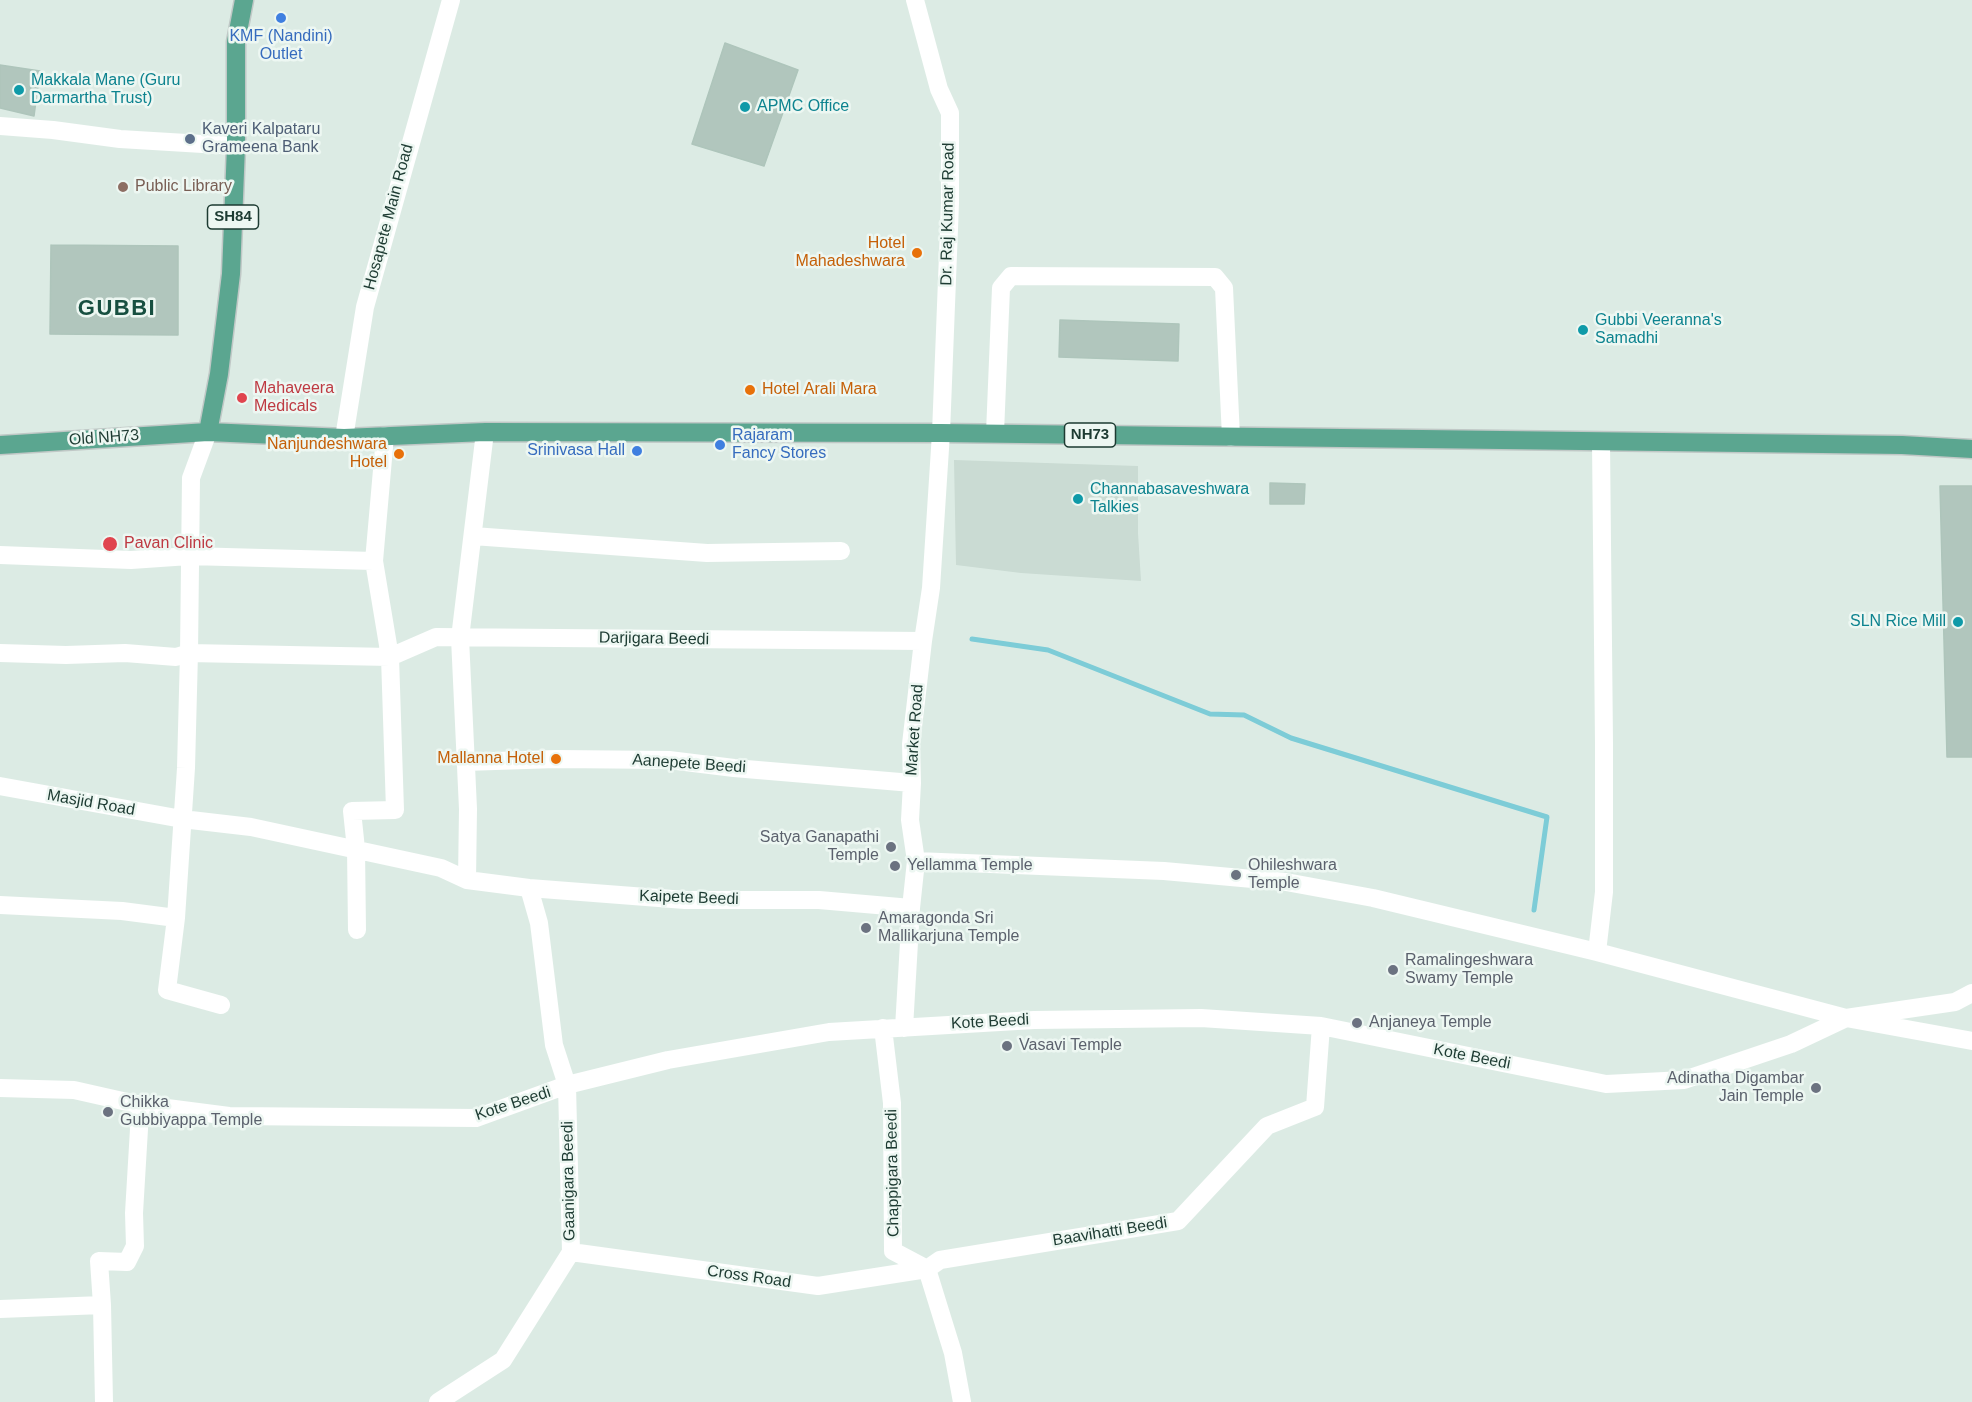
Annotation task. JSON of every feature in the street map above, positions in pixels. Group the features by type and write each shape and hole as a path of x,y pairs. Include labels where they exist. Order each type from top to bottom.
{"main road":[{"name":"SH84","path":"208,432 219,374 231,274 236,146 236,42 244,0"},
{"name":"NH73","path":"208,432 344,438 485,432 995,433 1902,445 1972,449"},
{"name":"Old NH73","path":"0,445 208,432"}],"street":[{"name":"Hosapete Main Road","path":"344,438 364,307 451,0"},
{"name":"Dr. Raj Kumar Road","path":"915,0 939,88 950,113 950,203 941,433"},
{"path":"0,126 53,129 120,139 236,146"},
{"path":"995,433 1001,288 1011,276 1215,277 1224,288 1231,437"},
{"path":"208,432 191,478 186,768 176,918 167,990 221,1005"},
{"path":"467,880 468,809 460,638 485,432"},
{"name":"Market Road","path":"904,1028 916,861 910,819 911,744 931,588 941,433"},
{"path":"357,930 356,849 352,811 395,810 390,657 374,561 385,436"},
{"path":"1597,952 1604,880 1601,441"},
{"path":"473,536 707,553 841,551"},
{"path":"0,555 131,560 189,556 374,561"},
{"name":"Darjigara Beedi","path":"390,657 436,637 588,634 923,641"},
{"path":"0,653 66,655 125,653 176,657 189,653 390,657"},
{"name":"Aanepete Beedi","path":"465,762 556,759 669,760 734,768 912,783"},
{"name":"Masjid Road","path":"0,786 182,819 251,827 356,849"},
{"name":"Kaipete Beedi","path":"356,849 441,868 467,880 530,888 685,900 819,900 911,908"},
{"path":"916,861 1164,872 1286,882 1373,898 1597,952 1846,1018 1972,1041"},
{"name":"Gaanigara Beedi","path":"438,1402 503,1360 571,1252 567,1085 554,1045 539,922 530,888"},
{"path":"0,905 122,911 176,918"},
{"name":"Kote Beedi","path":"0,1088 74,1090 136,1104 229,1116 476,1118 567,1085 668,1060 829,1032 1034,1020 1189,1018 1321,1026 1606,1084 1684,1080 1791,1044 1846,1018 1955,1002 1972,993"},
{"name":"Baavihatti Beedi","path":"927,1269 940,1260 1178,1221 1268,1126 1315,1107 1321,1026"},
{"name":"Chappigara Beedi","path":"883,1028 892,1103 893,1251 927,1269"},
{"path":"104,1402 99,1261 127,1262 135,1246 134,1213 139,1129 136,1104"},
{"name":"Cross Road","path":"571,1252 818,1286 927,1269"},
{"path":"927,1269 953,1353 962,1402"},
{"path":"0,1309 102,1305"}],"shaded area":[{"name":"Channabasaveshwara Talkies","path":"954,460 1138,466 1141,581 1021,573 956,565"}],"building":[{"name":"APMC Office","path":"725,43 798,70 764,166 692,144"},
{"name":"Makkala Mane (Guru Darmartha Trust)","path":"0,65 40,71 34,116 0,108"},
{"path":"51,245 178,246 178,335 50,334"},
{"path":"1060,320 1179,324 1178,361 1059,357"},
{"path":"1270,483 1305,484 1304,504 1270,504"},
{"name":"SLN Rice Mill","path":"1940,486 1972,486 1972,757 1947,757"}],"waterway":[{"path":"972,639 1048,650 1210,714 1244,715 1291,738 1547,817 1534,910"}],"place":[{"name":"KMF (Nandini) Outlet","path":"281,18"},
{"name":"Makkala Mane (Guru Darmartha Trust)","path":"19,90"},
{"name":"APMC Office","path":"745,107"},
{"name":"Kaveri Kalpataru Grameena Bank","path":"190,139"},
{"name":"Public Library","path":"123,187"},
{"name":"Hotel Mahadeshwara","path":"917,253"},
{"name":"Gubbi Veeranna's Samadhi","path":"1583,330"},
{"name":"Hotel Arali Mara","path":"750,390"},
{"name":"Mahaveera Medicals","path":"242,398"},
{"name":"Rajaram Fancy Stores","path":"720,445"},
{"name":"Srinivasa Hall","path":"637,451"},
{"name":"Nanjundeshwara Hotel","path":"399,454"},
{"name":"Channabasaveshwara Talkies","path":"1078,499"},
{"name":"Pavan Clinic","path":"110,544"},
{"name":"SLN Rice Mill","path":"1958,622"},
{"name":"Mallanna Hotel","path":"556,759"},
{"name":"Satya Ganapathi Temple","path":"891,847"},
{"name":"Yellamma Temple","path":"895,866"},
{"name":"Ohileshwara Temple","path":"1236,875"},
{"name":"Amaragonda Sri Mallikarjuna Temple","path":"866,928"},
{"name":"Ramalingeshwara Swamy Temple","path":"1393,970"},
{"name":"Anjaneya Temple","path":"1357,1023"},
{"name":"Vasavi Temple","path":"1007,1046"},
{"name":"Adinatha Digambar Jain Temple","path":"1816,1088"},
{"name":"Chikka Gubbiyappa Temple","path":"108,1112"}],"district":[{"name":"GUBBI","path":"117,309"}]}
